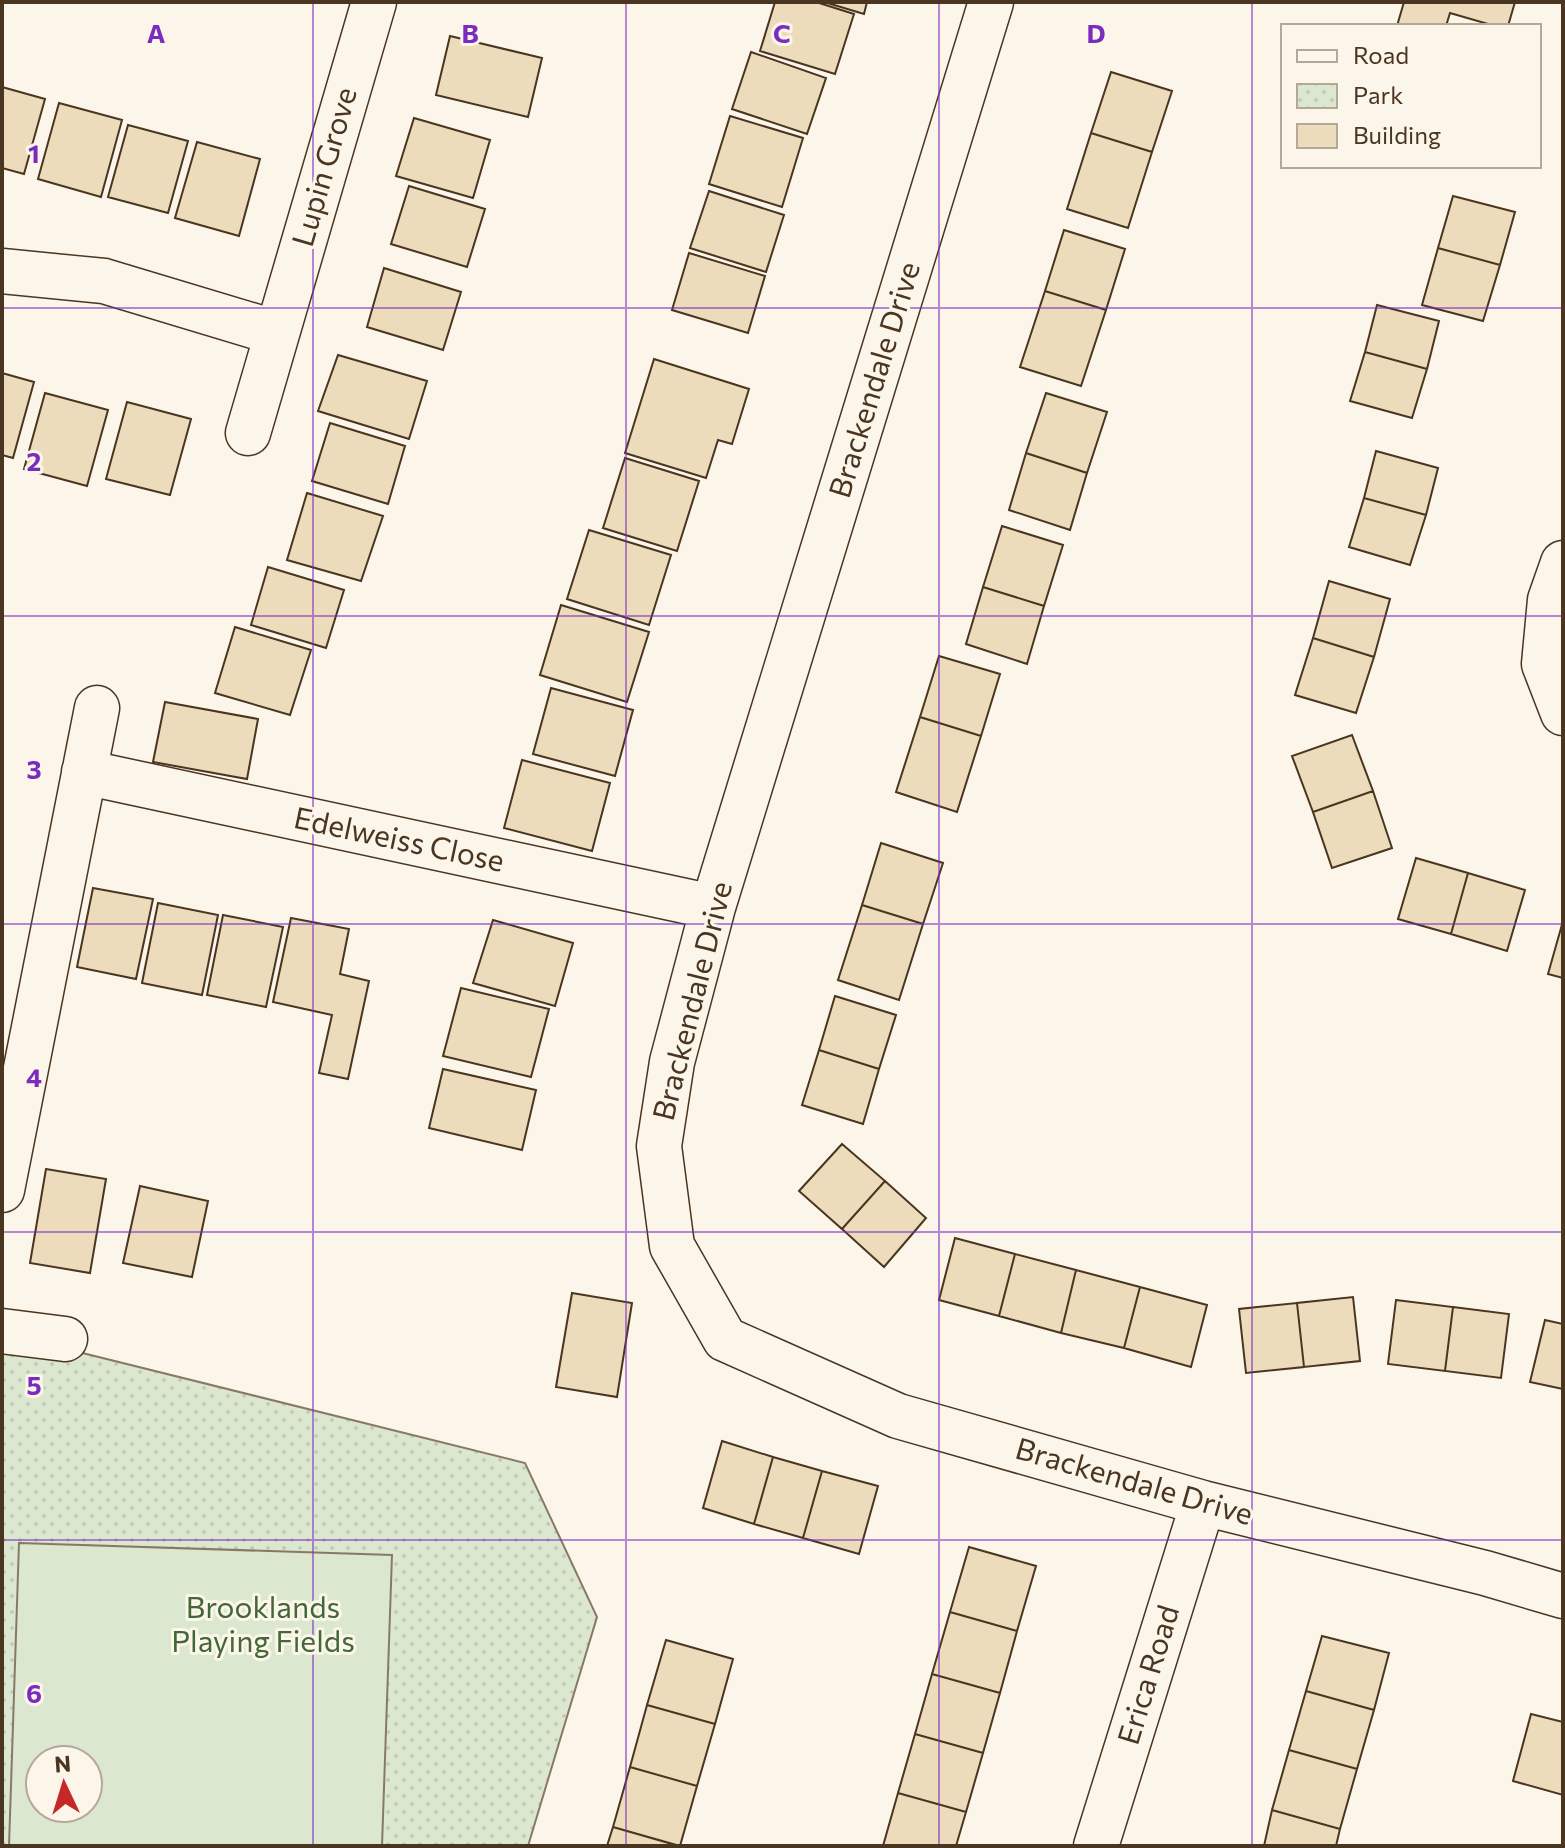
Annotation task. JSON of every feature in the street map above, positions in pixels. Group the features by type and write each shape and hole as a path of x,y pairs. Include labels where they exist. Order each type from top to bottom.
{"street":[{"name":"Lupin Grove","path":"248,433 374,2"},
{"name":"Brackendale Drive","path":"991,2 713,907 672,1062 659,1146 672,1246 725,1339 898,1416 1203,1503 1485,1573 1563,1596"},
{"path":"2,271 104,281 277,333"},
{"path":"1563,563 1550,600 1544,664 1563,713"},
{"path":"2,1190 97,708"},
{"name":"Edelweiss Close","path":"84,772 713,907"},
{"path":"2,1331 65,1339"},
{"name":"Erica Road","path":"1096,1846 1203,1503"}],"green space":[{"name":"Brooklands Playing Fields","path":"2,1333 525,1463 597,1617 528,1846 2,1846"},
{"path":"19,1543 392,1555 382,1846 9,1846"}],"building":[{"path":"775,2 816,2 854,14 835,74 760,51"},
{"path":"824,2 867,2 864,14"},
{"path":"1404,2 1515,2 1509,24 1488,24 1450,13 1447,24 1398,24"},
{"path":"450,36 542,58 528,117 436,95"},
{"path":"751,52 826,78 807,134 732,109"},
{"path":"1111,72 1172,91 1152,152 1091,133"},
{"path":"2,87 45,99 24,174 2,168"},
{"path":"59,103 122,120 101,197 38,179"},
{"path":"730,116 803,138 782,207 709,184"},
{"path":"414,118 490,140 473,198 396,176"},
{"path":"128,125 188,141 168,213 108,197"},
{"path":"1091,133 1152,152 1128,228 1067,209"},
{"path":"197,142 260,159 239,236 175,218"},
{"path":"409,186 485,209 467,267 391,244"},
{"path":"709,191 784,215 766,272 690,248"},
{"path":"1453,196 1515,212 1500,265 1438,248"},
{"path":"1064,230 1125,249 1106,310 1045,291"},
{"path":"1438,248 1500,265 1483,321 1422,305"},
{"path":"689,253 765,276 748,333 672,310"},
{"path":"384,268 461,292 443,350 367,327"},
{"path":"1045,291 1106,310 1081,386 1020,367"},
{"path":"1377,305 1439,321 1427,369 1365,352"},
{"path":"1365,352 1427,369 1412,418 1350,401"},
{"path":"338,355 427,381 409,439 318,411"},
{"path":"654,359 749,389 732,444 718,440 706,478 625,453"},
{"path":"2,373 34,382 13,458 2,455"},
{"path":"45,393 108,410 87,486 24,469"},
{"path":"1046,393 1107,412 1087,473 1026,453"},
{"path":"127,402 191,419 170,495 106,479"},
{"path":"330,423 405,446 388,504 312,481"},
{"path":"1376,451 1438,468 1426,515 1364,498"},
{"path":"1026,453 1087,473 1070,530 1009,510"},
{"path":"625,458 699,481 677,551 603,528"},
{"path":"307,493 383,516 361,581 287,560"},
{"path":"1364,498 1426,515 1410,565 1349,547"},
{"path":"1002,526 1063,545 1044,606 983,587"},
{"path":"589,530 671,555 649,625 567,599"},
{"path":"268,567 344,590 326,648 251,625"},
{"path":"1329,581 1390,599 1374,657 1313,638"},
{"path":"983,587 1044,606 1027,664 966,644"},
{"path":"561,605 649,632 627,702 540,675"},
{"path":"235,627 311,650 290,715 215,693"},
{"path":"1313,638 1374,657 1356,713 1295,695"},
{"path":"939,656 1000,674 981,736 920,717"},
{"path":"551,688 633,710 615,776 533,754"},
{"path":"165,702 258,719 247,779 153,762"},
{"path":"920,717 981,736 957,812 896,792"},
{"path":"1352,735 1373,791 1313,812 1292,756"},
{"path":"522,760 610,783 592,851 504,828"},
{"path":"1373,791 1392,848 1332,868 1313,812"},
{"path":"881,843 943,863 923,924 862,905"},
{"path":"1416,858 1468,873 1451,934 1398,919"},
{"path":"1468,873 1525,890 1507,951 1451,934"},
{"path":"93,888 153,899 136,979 77,967"},
{"path":"158,903 218,915 202,995 142,983"},
{"path":"862,905 923,924 899,1000 838,980"},
{"path":"223,915 283,927 266,1007 207,995"},
{"path":"291,918 349,929 340,974 369,981 348,1079 319,1073 332,1015 273,1002"},
{"path":"493,920 573,943 555,1006 473,983"},
{"path":"1563,921 1563,978 1548,974"},
{"path":"461,988 549,1009 531,1077 443,1056"},
{"path":"835,996 896,1015 879,1069 819,1050"},
{"path":"819,1050 879,1069 863,1124 802,1105"},
{"path":"443,1069 536,1090 522,1150 429,1128"},
{"path":"842,1144 885,1181 842,1229 799,1191"},
{"path":"46,1169 106,1179 90,1273 30,1263"},
{"path":"885,1181 926,1218 884,1267 842,1229"},
{"path":"140,1186 208,1201 192,1277 123,1263"},
{"path":"955,1238 1015,1254 999,1316 939,1300"},
{"path":"1015,1254 1076,1270 1061,1333 999,1316"},
{"path":"1076,1270 1140,1287 1124,1348 1061,1333"},
{"path":"1140,1287 1207,1305 1191,1367 1124,1348"},
{"path":"572,1293 632,1303 617,1397 556,1387"},
{"path":"1353,1297 1360,1361 1304,1367 1297,1303"},
{"path":"1396,1300 1453,1307 1445,1371 1388,1364"},
{"path":"1297,1303 1304,1367 1246,1373 1239,1309"},
{"path":"1453,1307 1509,1314 1501,1378 1445,1371"},
{"path":"1545,1320 1563,1324 1563,1389 1530,1382"},
{"path":"722,1441 773,1457 754,1524 703,1508"},
{"path":"773,1457 822,1471 803,1538 754,1524"},
{"path":"822,1471 878,1486 859,1554 803,1538"},
{"path":"969,1547 1036,1566 1017,1631 950,1612"},
{"path":"950,1612 1017,1631 1000,1693 932,1674"},
{"path":"1322,1636 1389,1653 1374,1710 1306,1691"},
{"path":"666,1640 733,1659 715,1724 647,1705"},
{"path":"932,1674 1000,1693 983,1753 915,1734"},
{"path":"1306,1691 1374,1710 1357,1769 1289,1750"},
{"path":"647,1705 715,1724 697,1786 630,1767"},
{"path":"1531,1714 1563,1722 1563,1795 1513,1781"},
{"path":"915,1734 983,1753 966,1812 898,1793"},
{"path":"1289,1750 1357,1769 1340,1829 1272,1810"},
{"path":"630,1767 697,1786 680,1846 613,1827"},
{"path":"898,1793 966,1812 956,1846 883,1846"},
{"path":"1272,1810 1340,1829 1336,1846 1264,1846"},
{"path":"613,1827 679,1846 607,1846"}]}
